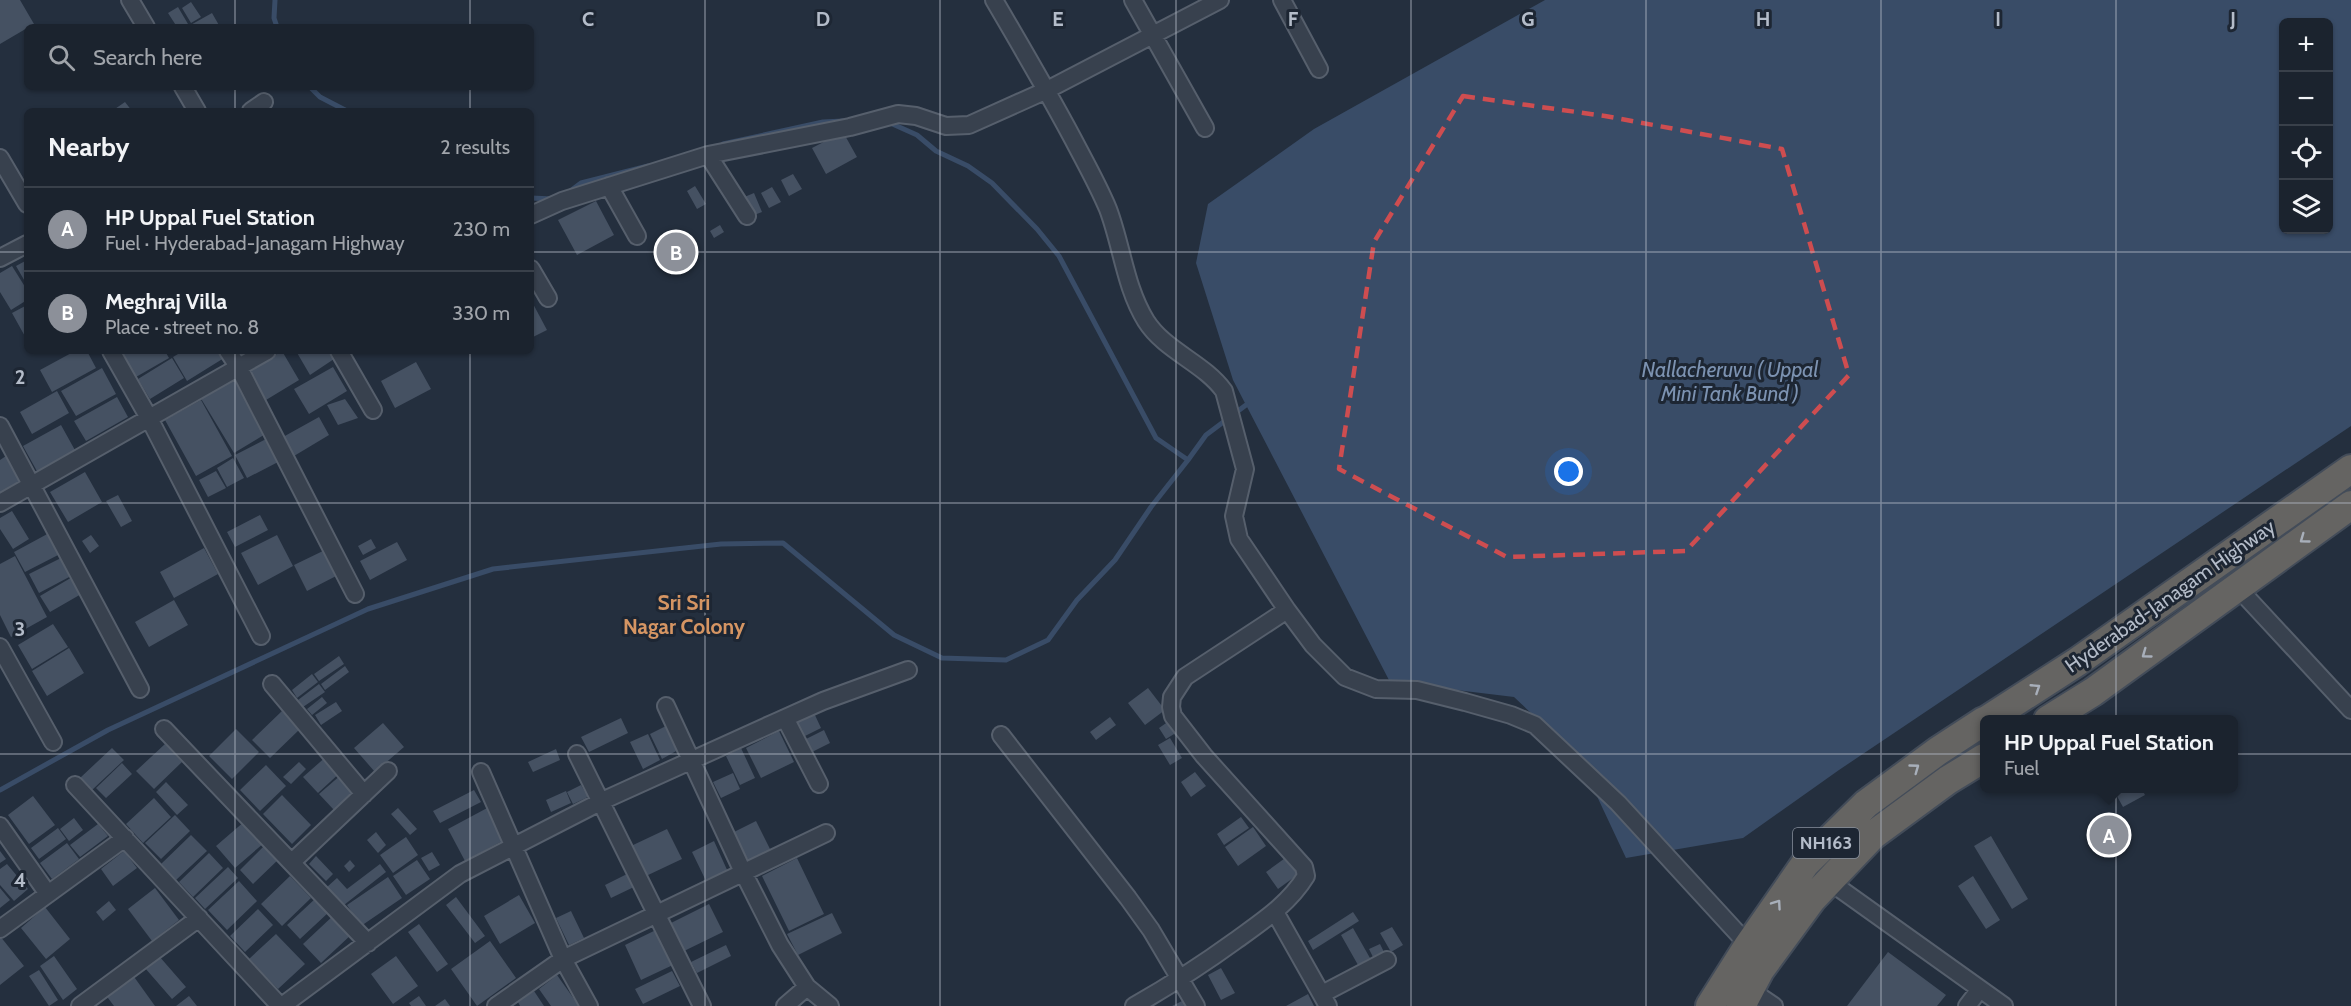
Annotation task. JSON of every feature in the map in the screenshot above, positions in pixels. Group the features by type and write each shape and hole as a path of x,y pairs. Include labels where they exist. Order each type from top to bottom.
{"highway":[{"name":"Hyderabad-Janagam Highway","path":"1994,715 2077,662 2351,469"},
{"name":"Hyderabad-Janagam Highway","path":"2056,715 2093,692 2351,505"},
{"name":"Hyderabad-Janagam Highway","path":"1745,998 1757,953 1805,864 1866,804 1938,751 1980,724"},
{"name":"Hyderabad-Janagam Highway","path":"1710,1006 1757,953 1874,835 1948,780 1980,760"}],"street":[{"path":"130,0 144,24"},
{"path":"994,0 1047,90 1108,210 1136,302 1148,323 1166,343 1216,381 1224,391 1245,469 1234,516 1239,539 1313,645 1345,677 1376,689 1417,690 1511,715 1534,725 1618,803 1757,953"},
{"path":"1133,0 1205,128"},
{"path":"534,214 562,201 708,155 850,127 898,114 916,116 946,126 969,125 1047,90 1220,0"},
{"path":"1282,0 1319,69"},
{"path":"185,90 195,108"},
{"path":"708,155 747,216"},
{"path":"0,158 24,199"},
{"path":"609,186 638,236"},
{"path":"0,258 24,246"},
{"path":"534,273 548,298"},
{"path":"113,354 261,636"},
{"path":"230,354 356,594"},
{"path":"0,503 262,354"},
{"path":"341,354 373,410"},
{"path":"0,426 140,689"},
{"path":"2238,588 2351,710"},
{"path":"1134,1006 1180,981 1275,912 1297,891 1306,876 1304,867 1204,756 1173,716 1171,707 1172,697 1185,676 1287,610"},
{"path":"0,647 53,742"},
{"path":"75,785 281,1006 460,874 602,801 823,701 908,670"},
{"path":"272,684 364,794"},
{"path":"666,706 743,872 780,945 807,987 830,1006"},
{"path":"785,718 819,784"},
{"path":"164,729 368,943"},
{"path":"1001,735 1128,898 1151,930 1196,1006"},
{"path":"578,754 702,1006"},
{"path":"292,862 388,771"},
{"path":"481,772 563,959 589,1006"},
{"path":"0,826 48,894"},
{"path":"496,1006 563,959 826,833"},
{"path":"0,930 125,838"},
{"path":"1829,881 2004,1006"},
{"path":"1275,912 1325,1000 1387,960"},
{"path":"80,1006 199,918"},
{"path":"785,1006 807,987"},
{"path":"1967,1006 1980,989"},
{"path":"1745,998 1774,1006"}],"highlighted area":[{"path":"1463,96 1605,116 1782,149 1849,375 1686,551 1507,557 1339,469 1374,242"}],"water":[{"name":"Nallacheruvu ( Uppal Mini Tank Bund )","path":"1545,0 2351,0 2351,426 1839,770 1743,838 1626,858 1579,758 1514,697 1390,682 1233,380 1196,263 1208,204 1314,129"}],"building":[{"path":"0,0 20,0 34,24 24,24 24,30 0,44"},
{"path":"191,2 201,17 191,23 182,8"},
{"path":"178,7 188,24 175,24 168,13"},
{"path":"212,13 218,24 192,24"},
{"path":"125,102 130,108 116,108"},
{"path":"843,132 857,157 826,174 812,148"},
{"path":"793,174 802,189 789,196 781,180"},
{"path":"695,186 706,204 697,209 687,191"},
{"path":"772,187 781,202 769,208 761,193"},
{"path":"754,193 762,212 749,217 742,198"},
{"path":"596,201 614,235 577,255 558,220"},
{"path":"720,225 724,232 714,238 710,231"},
{"path":"678,243 684,257 674,261 668,247"},
{"path":"24,262 24,280 16,266"},
{"path":"12,266 24,285 24,302 11,310 0,292 0,273"},
{"path":"534,306 547,330 534,336"},
{"path":"24,307 24,335 12,313"},
{"path":"69,354 89,354 96,368 52,392 40,370"},
{"path":"124,354 167,354 169,358 136,377"},
{"path":"178,354 222,354 224,358 187,381 173,357"},
{"path":"277,354 284,354 299,380 266,400 248,372"},
{"path":"298,354 331,354 334,359 310,375"},
{"path":"172,358 184,378 150,399 138,379"},
{"path":"416,362 431,389 395,408 381,381"},
{"path":"333,367 347,391 309,414 294,389"},
{"path":"102,368 116,394 76,416 61,391"},
{"path":"234,377 267,433 234,453 200,397"},
{"path":"57,391 69,413 32,434 20,412"},
{"path":"117,397 128,417 86,441 74,421"},
{"path":"345,399 358,418 338,425 327,405"},
{"path":"201,400 232,456 196,476 165,420"},
{"path":"319,417 329,435 294,456 283,437"},
{"path":"61,425 76,452 38,473 23,446"},
{"path":"268,438 280,461 247,478 235,455"},
{"path":"6,456 21,481 0,493 0,460"},
{"path":"233,458 244,478 227,487 217,468"},
{"path":"216,471 226,488 208,497 199,480"},
{"path":"85,472 102,502 68,522 50,492"},
{"path":"118,495 132,521 121,527 106,501"},
{"path":"12,511 29,539 13,549 0,529 0,518"},
{"path":"260,515 268,530 235,547 227,532"},
{"path":"51,532 62,553 25,572 14,552"},
{"path":"91,535 99,546 90,553 82,541"},
{"path":"277,535 293,566 258,585 241,553"},
{"path":"371,539 376,548 363,555 358,546"},
{"path":"397,542 407,560 370,580 360,561"},
{"path":"204,548 218,574 174,598 160,572"},
{"path":"327,549 340,574 307,591 294,565"},
{"path":"15,556 47,617 11,637 0,615 0,564"},
{"path":"63,557 73,575 39,593 29,574"},
{"path":"74,576 83,593 50,612 40,596"},
{"path":"174,600 188,625 149,647 135,622"},
{"path":"53,624 68,647 32,669 18,645"},
{"path":"69,648 84,673 47,696 32,671"},
{"path":"339,656 344,664 319,681 314,674"},
{"path":"345,666 349,672 325,690 321,684"},
{"path":"312,674 318,682 297,698 292,690"},
{"path":"319,684 325,692 303,707 298,700"},
{"path":"1148,688 1165,710 1145,725 1128,703"},
{"path":"322,697 327,703 312,715 307,709"},
{"path":"336,702 342,711 321,725 315,715"},
{"path":"282,711 300,729 270,758 252,740"},
{"path":"814,713 821,728 803,737 796,723"},
{"path":"1110,717 1116,725 1096,740 1090,732"},
{"path":"621,718 628,733 589,752 581,737"},
{"path":"1172,719 1179,731 1166,739 1159,728"},
{"path":"383,723 404,747 375,772 354,748"},
{"path":"666,726 678,750 662,759 650,734"},
{"path":"236,729 259,752 232,779 209,756"},
{"path":"824,730 830,743 810,753 804,740"},
{"path":"779,731 794,762 761,778 746,748"},
{"path":"648,734 660,760 643,769 630,742"},
{"path":"1170,738 1182,758 1170,765 1158,745"},
{"path":"165,744 182,762 154,789 136,771"},
{"path":"112,748 124,760 92,790 80,778"},
{"path":"741,748 755,778 740,785 726,756"},
{"path":"556,749 560,760 533,772 528,762"},
{"path":"328,755 342,771 318,793 303,777"},
{"path":"299,762 306,769 291,784 283,777"},
{"path":"122,763 132,774 106,798 96,788"},
{"path":"266,765 286,786 260,811 240,790"},
{"path":"1195,772 1206,786 1191,797 1181,782"},
{"path":"733,773 740,789 721,798 713,782"},
{"path":"342,774 356,791 334,810 319,794"},
{"path":"166,782 188,805 177,815 156,792"},
{"path":"581,785 588,797 573,804 567,792"},
{"path":"474,790 481,802 440,823 433,811"},
{"path":"566,791 571,803 551,812 546,800"},
{"path":"2115,793 2144,793 2145,795 2123,807"},
{"path":"282,795 311,825 292,844 263,814"},
{"path":"33,796 55,825 29,844 8,815"},
{"path":"154,798 171,817 143,843 126,824"},
{"path":"489,807 506,839 465,861 448,829"},
{"path":"398,808 417,829 410,835 391,814"},
{"path":"175,815 190,831 161,859 145,843"},
{"path":"1241,817 1249,828 1224,845 1217,834"},
{"path":"74,818 83,830 69,841 60,829"},
{"path":"245,821 264,843 235,868 216,846"},
{"path":"756,821 771,851 749,862 734,832"},
{"path":"98,824 108,836 80,857 70,845"},
{"path":"1253,827 1266,846 1238,866 1225,847"},
{"path":"58,828 66,839 39,859 31,848"},
{"path":"667,829 682,859 646,876 631,846"},
{"path":"376,832 386,845 378,853 367,840"},
{"path":"191,835 207,851 176,880 161,864"},
{"path":"1991,836 2028,899 2012,909 1974,846"},
{"path":"406,837 418,855 393,873 380,855"},
{"path":"714,841 728,872 707,883 692,852"},
{"path":"67,843 79,859 52,879 40,863"},
{"path":"267,843 280,858 253,884 240,870"},
{"path":"0,851 6,859 0,863"},
{"path":"124,851 137,868 113,886 101,869"},
{"path":"432,852 440,865 429,871 421,858"},
{"path":"209,853 223,868 193,897 179,882"},
{"path":"316,856 333,874 326,881 309,864"},
{"path":"1288,856 1300,873 1278,889 1266,872"},
{"path":"797,858 824,914 789,931 762,876"},
{"path":"350,860 355,866 349,872 344,866"},
{"path":"417,860 430,879 406,895 393,876"},
{"path":"7,864 28,889 14,901 0,885 0,869"},
{"path":"380,864 386,872 344,905 327,887 337,878 347,889"},
{"path":"228,867 238,878 205,909 195,898"},
{"path":"629,873 636,886 611,898 605,885"},
{"path":"290,876 311,898 282,926 261,904"},
{"path":"1973,876 2000,920 1986,929 1958,886"},
{"path":"388,877 402,898 361,926 347,905"},
{"path":"239,881 257,901 227,930 208,910"},
{"path":"0,888 10,900 0,908"},
{"path":"155,888 179,920 152,941 128,909"},
{"path":"519,895 535,923 500,944 484,916"},
{"path":"456,897 485,936 475,943 446,905"},
{"path":"316,898 329,912 300,939 287,925"},
{"path":"109,901 116,910 103,921 96,912"},
{"path":"709,904 723,932 682,952 669,924"},
{"path":"45,907 70,939 46,959 21,928"},
{"path":"258,909 273,925 245,952 230,936"},
{"path":"571,911 584,938 569,945 556,918"},
{"path":"1353,912 1359,921 1313,950 1308,941"},
{"path":"832,913 842,933 798,955 787,934"},
{"path":"335,914 353,933 321,963 303,944"},
{"path":"419,924 448,964 437,972 408,932"},
{"path":"1392,927 1403,945 1391,952 1380,933"},
{"path":"1353,928 1370,958 1358,965 1341,935"},
{"path":"658,929 675,964 641,980 625,945"},
{"path":"276,934 305,964 278,989 249,959"},
{"path":"0,936 24,966 0,985"},
{"path":"490,941 516,978 477,1006 451,969"},
{"path":"1380,944 1385,954 1374,959 1369,949"},
{"path":"726,945 731,956 697,973 691,962"},
{"path":"1888,952 1946,995 1937,1006 1847,1006"},
{"path":"54,956 77,989 63,1000 40,966"},
{"path":"159,956 186,987 172,999 145,968"},
{"path":"396,956 418,986 393,1004 371,974"},
{"path":"1221,968 1235,993 1221,1000 1208,975"},
{"path":"39,970 58,1000 49,1006 29,976"},
{"path":"672,971 680,986 643,1004 635,989"},
{"path":"132,974 155,1006 114,1006 105,994"},
{"path":"557,975 579,1006 551,1006 539,989"},
{"path":"534,991 544,1006 520,1006 518,1002"},
{"path":"1308,994 1314,1006 1286,1006"},
{"path":"189,996 197,1006 176,1006"},
{"path":"419,996 426,1006 411,1006 409,1003"},
{"path":"445,999 450,1006 435,1006"},
{"path":"1184,1000 1187,1006 1172,1006"}],"waterway":[{"path":"275,0 276,24"},
{"path":"313,90 320,97 341,108"},
{"path":"723,144 823,122 843,121"},
{"path":"888,122 917,135 936,151 968,166 992,183 1037,229 1059,256 1156,438 1188,460 1206,435 1246,405"},
{"path":"569,192 581,183 648,166"},
{"path":"534,198 553,199"},
{"path":"0,790 108,730 368,609 493,569 721,544 783,543 894,635 942,658 1006,660 1048,640 1077,600 1115,560 1151,507 1188,460"}],"place":[{"name":"Meghraj Villa","path":"676,252"},
{"name":"HP Uppal Fuel Station","path":"2109,835"}],"district":[{"name":"Sri Sri Nagar Colony","path":"684,615"}]}
